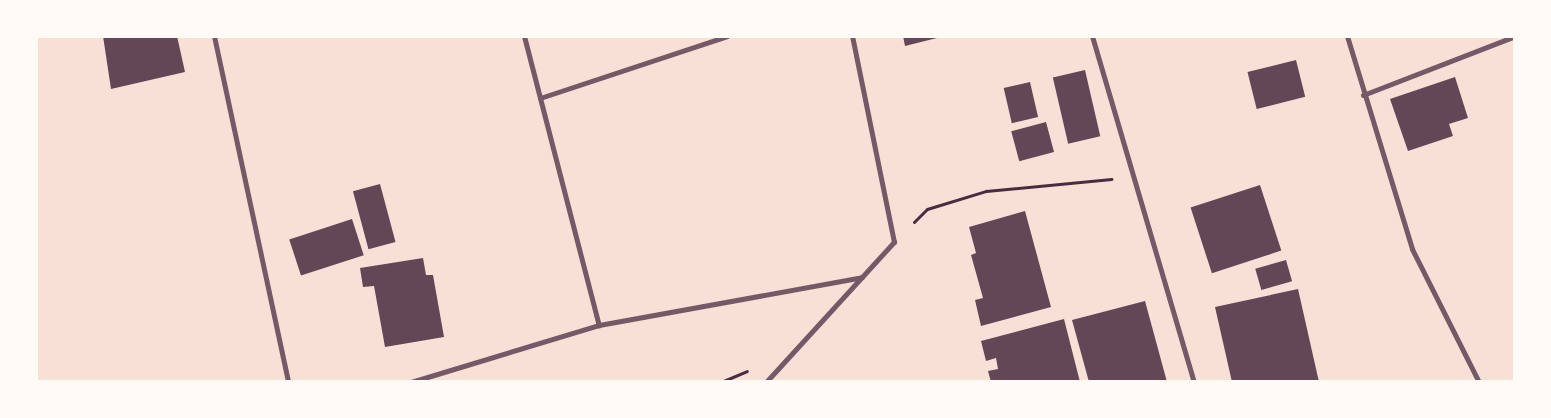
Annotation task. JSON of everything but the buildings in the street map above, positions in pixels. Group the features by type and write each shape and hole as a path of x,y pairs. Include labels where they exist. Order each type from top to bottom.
{"street":[{"path":"214,36 288,382"},
{"path":"524,36 599,325"},
{"path":"540,98 727,36"},
{"path":"766,382 786,354 894,242 852,36"},
{"path":"1092,36 1132,177 1194,382"},
{"path":"1348,36 1364,95 1412,250 1478,382"},
{"path":"1364,95 1515,36"},
{"path":"411,382 599,325 862,277"}],"path":[{"path":"894,242 927,209 986,191 1132,177"}]}
